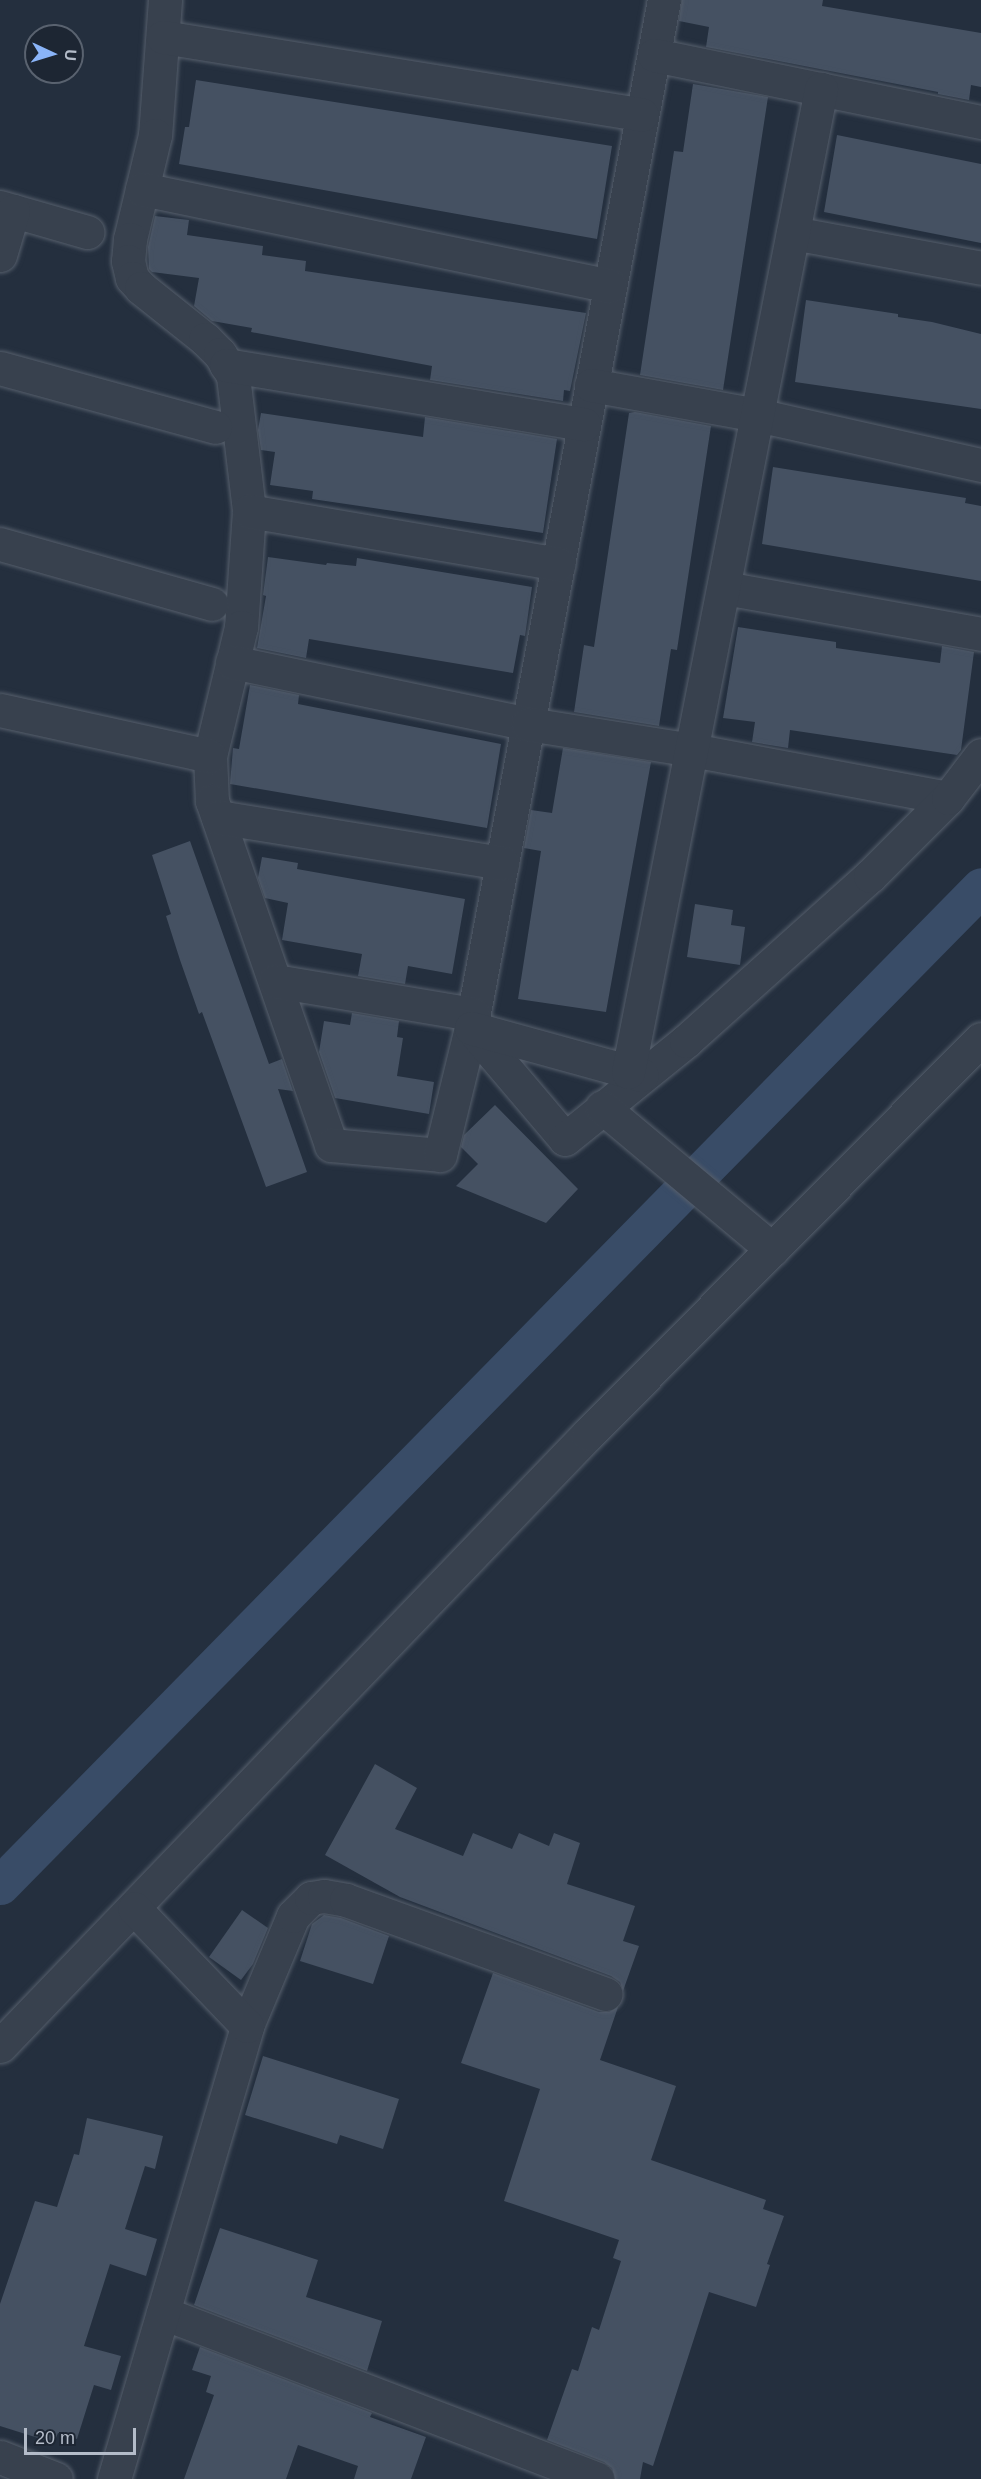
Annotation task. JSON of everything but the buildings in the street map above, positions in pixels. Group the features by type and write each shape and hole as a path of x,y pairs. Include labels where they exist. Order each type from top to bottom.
{"street":[{"path":"165,0 155,135 130,239 128,261 132,278 149,295 205,339 233,376 249,511 241,627 210,756 212,801 331,1145 440,1155 472,1021 664,0"},
{"path":"163,37 642,115"},
{"path":"654,55 981,122"},
{"path":"472,1021 565,1139 613,1116 635,1073 692,750 821,89"},
{"path":"142,189 610,286"},
{"path":"0,255 6,208 87,232"},
{"path":"793,233 981,268"},
{"path":"226,365 584,424"},
{"path":"0,368 215,427"},
{"path":"591,385 758,416 981,465"},
{"path":"249,511 558,564"},
{"path":"0,544 212,604"},
{"path":"724,588 981,634"},
{"path":"232,662 528,724 692,750 948,798"},
{"path":"0,710 210,756"},
{"path":"275,981 472,1021 635,1073 686,1041 870,876 948,798 981,755"},
{"path":"218,817 502,863"},
{"path":"0,2046 588,1434 765,1243 981,1039"},
{"path":"613,1116 765,1243"},
{"path":"114,2479 247,2026 293,1916 311,1898 324,1896 346,1900 605,1994"},
{"path":"134,1908 247,2026"},
{"path":"163,2313 597,2479"},
{"path":"0,2457 57,2479"}],"waterway":[{"path":"0,1885 981,887"}]}
